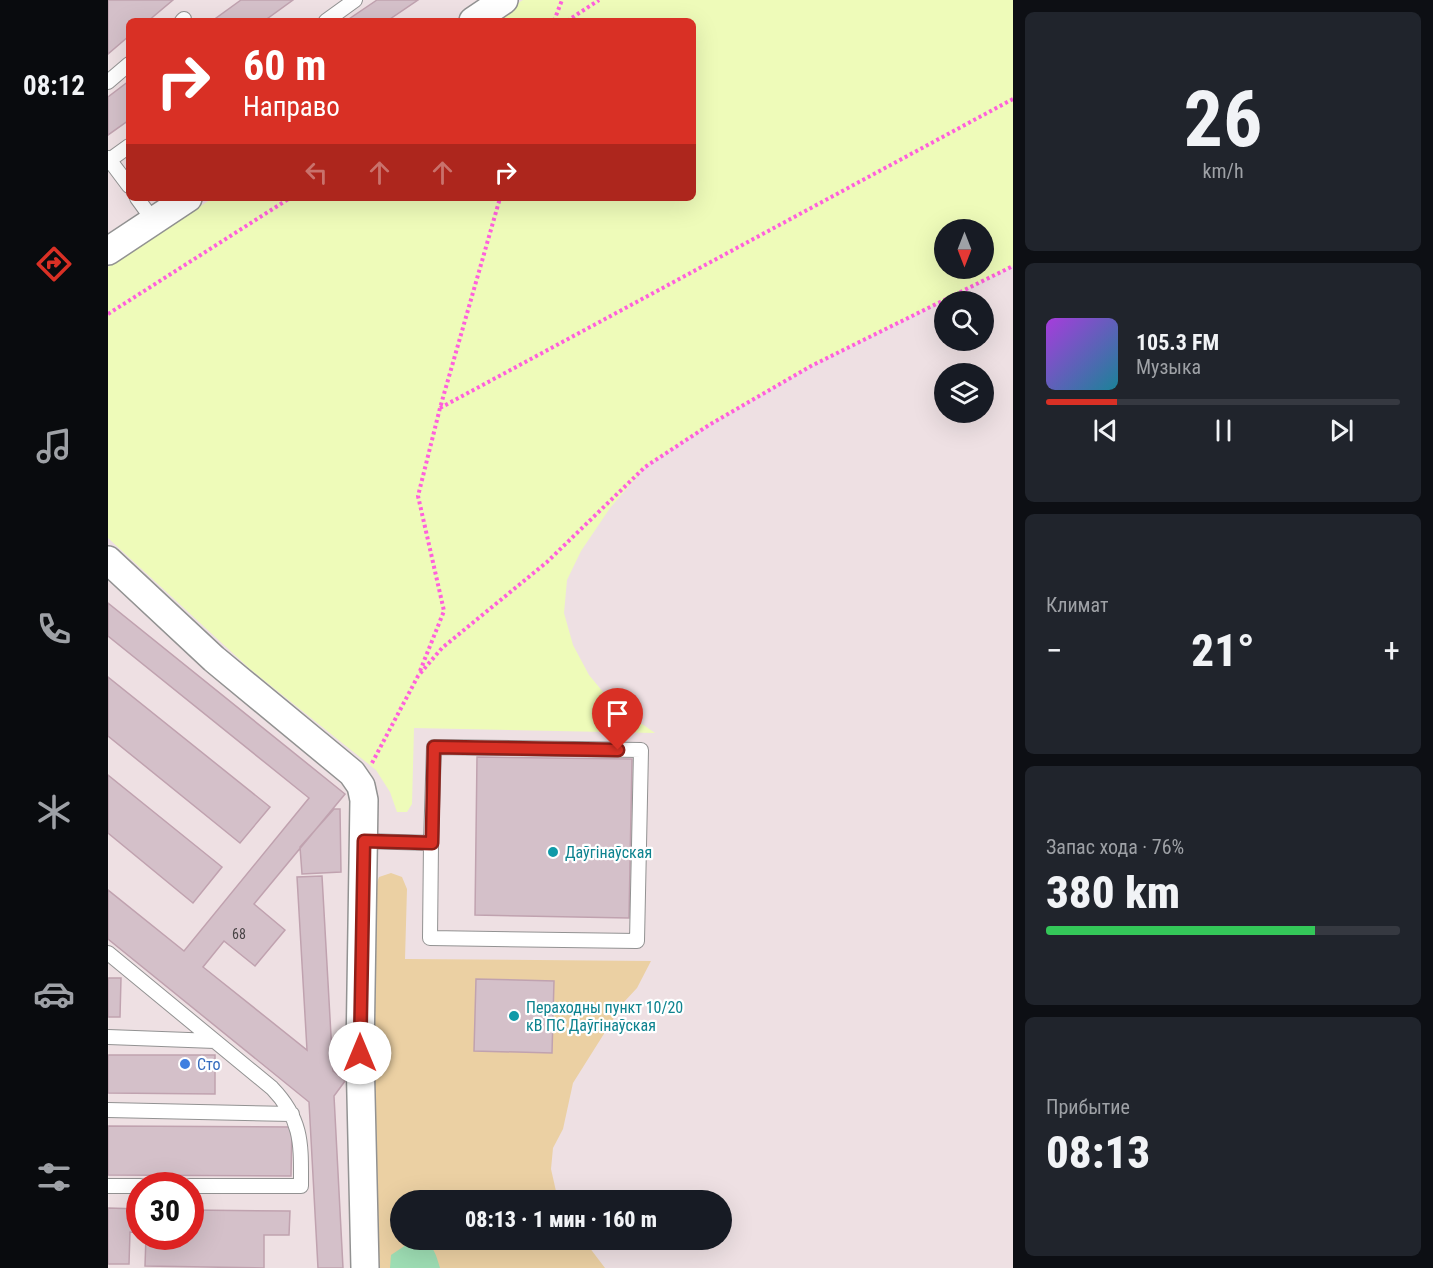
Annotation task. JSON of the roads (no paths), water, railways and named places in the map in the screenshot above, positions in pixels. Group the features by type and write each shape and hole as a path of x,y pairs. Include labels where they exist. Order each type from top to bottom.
{"street":[{"path":"477,18 504,0"},
{"path":"108,251 183,201"},
{"path":"108,560 214,659 352,773 361,786 364,800 364,841 360,1053 365,1268"}],"lane":[{"path":"330,18 355,0"},
{"path":"108,82 126,67"},
{"path":"126,148 109,158 126,182"},
{"path":"140,201 153,220"},
{"path":"434,747 640,750 637,941 430,938 432,843 434,747"},
{"path":"364,841 432,843"},
{"path":"111,958 272,1089 286,1103 292,1114 301,1141 302,1186 204,1186"},
{"path":"108,1037 215,1041"},
{"path":"108,1110 292,1114"},
{"path":"108,1186 126,1186"}],"place":[{"name":"Даўгінаўская","path":"553,852"},
{"name":"Пераходны пункт 10/20 кВ ПС Даўгінаўская","path":"514,1016"},
{"name":"Сто","path":"185,1064"}]}
